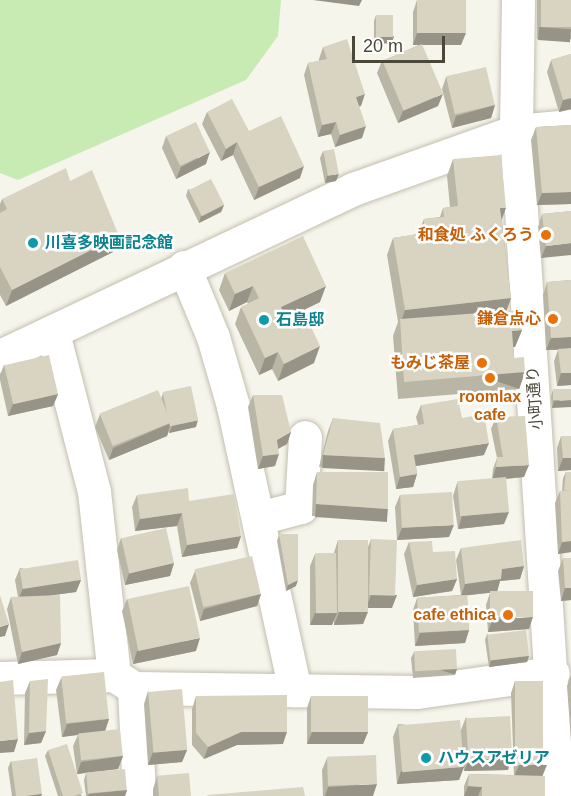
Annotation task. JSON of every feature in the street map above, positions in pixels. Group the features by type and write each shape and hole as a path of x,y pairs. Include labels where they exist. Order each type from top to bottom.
{"street":[{"name":"小町通り","path":"518,0 516,131 553,673 558,796"},
{"path":"0,357 184,267 353,189 516,131 571,126"},
{"path":"184,267 213,337 259,518 295,690"},
{"path":"53,333 94,491 124,681 139,796"},
{"path":"259,518 301,507 305,437"},
{"path":"0,678 124,681 295,690 417,692 553,673"}],"green space":[{"path":"0,0 281,0 278,36 246,80 18,180 0,173"}],"building":[{"path":"417,0 466,0 466,33 417,33"},
{"path":"541,0 571,0 571,27 541,27"},
{"path":"376,15 393,15 393,37 376,37"},
{"path":"347,39 365,94 356,97 366,126 340,135 336,122 322,125 308,63 327,59 323,47"},
{"path":"422,44 443,94 404,111 382,61"},
{"path":"571,54 571,98 563,100 551,60"},
{"path":"486,67 495,105 455,114 446,76"},
{"path":"232,99 249,131 281,116 304,166 259,187 237,142 226,149 207,112"},
{"path":"196,122 210,152 180,166 166,136"},
{"path":"571,125 571,192 542,193 536,127"},
{"path":"334,149 339,174 328,176 323,151"},
{"path":"501,155 506,208 500,208 511,298 405,310 393,238 424,233 424,219 444,217 443,208 458,206 453,159"},
{"path":"66,168 70,181 92,170 119,236 12,290 0,267 0,213 7,209 2,199"},
{"path":"211,179 224,205 202,216 189,190"},
{"path":"571,211 571,243 546,246 542,214"},
{"name":"石島邸","path":"303,236 326,286 281,307 288,321 305,314 320,346 284,364 278,352 265,358 241,307 259,298 253,286 235,294 225,273"},
{"path":"571,280 571,337 551,338 547,282"},
{"path":"520,310 522,330 512,331 514,358 524,357 525,372 404,382 400,319"},
{"path":"571,348 571,373 561,373 558,349"},
{"path":"49,355 58,394 13,404 4,365"},
{"path":"191,386 198,420 170,426 163,392"},
{"path":"553,389 571,389 571,400 553,400"},
{"path":"158,390 171,422 113,446 100,414"},
{"path":"253,395 282,395 291,432 277,440 279,454 263,456"},
{"path":"458,399 462,418 484,414 489,443 414,455 417,474 400,477 393,429 424,424 421,405"},
{"path":"525,416 529,465 496,467 497,457 503,457 496,417"},
{"path":"333,418 380,423 385,458 323,455"},
{"path":"561,436 571,436 571,458 563,458"},
{"path":"317,472 388,472 388,509 316,504"},
{"path":"566,472 571,472 571,490 564,490"},
{"path":"506,477 509,512 460,516 457,481"},
{"path":"188,488 189,501 234,494 241,536 187,545 182,513 140,519 137,495"},
{"path":"571,490 571,541 562,542 560,491"},
{"path":"452,492 454,525 402,528 400,495"},
{"path":"166,528 174,563 129,573 121,538"},
{"path":"279,534 298,534 298,580 288,585"},
{"path":"371,539 397,540 395,596 369,595"},
{"path":"338,540 368,540 368,612 338,612"},
{"path":"521,540 524,566 502,569 501,579 465,584 461,548"},
{"path":"432,541 433,552 455,551 457,579 417,585 409,542"},
{"path":"315,553 336,553 337,613 316,613"},
{"path":"252,556 261,594 203,607 195,569"},
{"path":"563,558 571,558 571,588 565,588"},
{"path":"78,560 81,580 23,589 20,569"},
{"path":"189,586 200,638 138,651 127,599"},
{"path":"490,591 533,591 533,617 490,617"},
{"path":"0,595 9,624 0,627"},
{"path":"60,595 61,643 22,652 11,597"},
{"path":"467,595 469,630 419,633 417,598"},
{"path":"526,630 529,656 490,661 487,635"},
{"path":"456,649 457,669 415,671 414,651"},
{"path":"104,672 109,719 66,723 61,676"},
{"path":"48,679 46,731 29,733 30,681"},
{"path":"13,680 18,739 0,741 0,682"},
{"path":"515,681 543,681 543,765 515,765"},
{"path":"182,689 187,750 153,753 148,692"},
{"path":"287,695 287,732 241,732 208,747 196,733 196,696"},
{"path":"311,696 368,696 368,732 311,732"},
{"path":"510,716 512,758 468,760 466,718"},
{"name":"ハウスアゼリア","path":"460,720 464,767 402,772 398,725"},
{"path":"120,729 123,756 81,760 78,733"},
{"path":"67,744 83,793 74,796 63,796 48,750"},
{"path":"376,755 377,784 328,786 327,757"},
{"path":"37,758 42,794 16,796 11,762"},
{"path":"125,769 127,790 88,793 86,772"},
{"path":"189,773 191,796 159,796 157,776"},
{"path":"469,774 545,776 545,796 482,796 482,787 468,786"},
{"path":"303,787 305,796 207,795"}],"place":[{"name":"和食処 ふくろう","path":"546,235"},
{"name":"川喜多映画記念館","path":"33,243"},
{"name":"鎌倉点心","path":"553,319"},
{"name":"石島邸","path":"264,320"},
{"name":"もみじ茶屋","path":"482,363"},
{"name":"roomlax cafe","path":"490,378"},
{"name":"cafe ethica","path":"508,615"},
{"name":"ハウスアゼリア","path":"426,758"}]}
